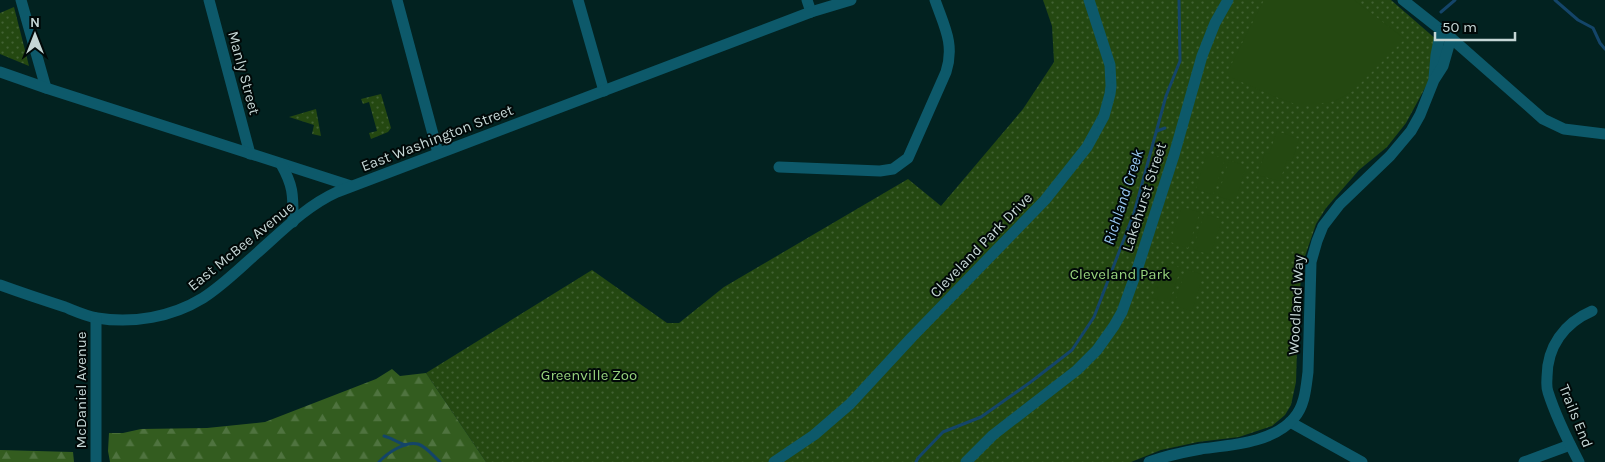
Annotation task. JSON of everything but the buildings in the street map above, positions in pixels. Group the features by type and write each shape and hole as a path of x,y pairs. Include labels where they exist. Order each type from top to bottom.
{"street":[{"path":"21,0 46,88"},
{"name":"Manly Street","path":"209,0 250,154"},
{"path":"397,0 438,153"},
{"path":"578,0 604,91"},
{"path":"807,0 811,12"},
{"name":"East Washington Street","path":"0,72 351,186 811,12 851,0"},
{"path":"780,167 880,171 893,169 901,165 908,158 950,60 948,38 935,0"},
{"name":"Cleveland Park Drive","path":"775,462 814,435 844,410 1051,194 1086,147 1104,116 1110,94 1110,65 1089,0"},
{"name":"Lakehurst Street","path":"966,462 993,435 1077,370 1097,350 1122,312 1174,155 1202,56 1215,24 1228,0"},
{"path":"1403,0 1441,30 1543,119 1564,129 1605,134"},
{"name":"Woodland Way","path":"1434,80 1441,30"},
{"name":"Woodland Way","path":"1290,422 1299,410 1306,388 1311,262 1316,241 1323,226 1340,204 1390,156 1411,131 1420,115 1434,80 1443,66 1450,38"},
{"path":"281,164 292,186 293,222"},
{"name":"East McBee Avenue","path":"0,285 96,318 143,319 166,314 204,297 222,284 293,222 325,198 351,186"},
{"name":"Trails End","path":"1579,462 1547,390 1548,361 1556,339 1564,330 1580,316 1592,312"},
{"name":"McDaniel Avenue","path":"96,318 96,462"},
{"path":"1149,462 1199,450 1241,444 1276,432 1290,422 1362,462"},
{"path":"1524,462 1570,445"}],"green space":[{"name":"Cleveland Park","path":"1043,0 1391,0 1437,40 1432,75 1406,123 1387,147 1359,170 1326,208 1316,224 1302,265 1296,382 1291,405 1285,415 1272,426 1239,437 1198,442 1161,450 1131,462 486,462 426,373 592,270 667,323 679,323 724,287 908,179 941,206 1023,109 1054,62 1052,26"},
{"path":"1264,0 1354,0 1405,39 1353,91 1335,101 1317,104 1295,104 1226,75"},
{"path":"14,7 29,66 0,54 0,13"},
{"path":"381,94 391,128 388,132 371,139 369,133 377,131 369,102 363,104 361,99"},
{"path":"316,109 321,136 312,134 314,125 289,117"},
{"path":"1277,131 1299,139 1292,161 1287,160 1280,181 1257,175 1265,153 1269,154"},
{"path":"1207,153 1225,159 1213,195 1196,189"},
{"path":"1229,160 1246,166 1235,202 1218,196"},
{"path":"1182,207 1200,212 1188,248 1170,242"},
{"path":"1204,214 1222,219 1210,255 1193,249"},
{"path":"1164,262 1181,268 1169,303 1152,298"},
{"path":"1186,269 1203,275 1192,311 1174,305"},
{"path":"392,369 400,376 426,373 486,462 110,462 108,451 109,433 123,433 141,429 207,428 265,422 376,379"},
{"path":"0,450 73,452 74,462 0,462"}],"waterway":[{"name":"Richland Creek","path":"916,462 943,432 981,417 1072,350 1094,317 1134,213 1166,96 1180,61 1179,0"},
{"path":"1441,12 1455,0"},
{"path":"1555,0 1578,20 1593,28 1605,49"},
{"path":"1157,131 1165,128"},
{"path":"384,436 406,445"},
{"path":"379,462 397,448 408,444 418,444 424,447 440,462"}],"park label":[{"name":"Greenville Zoo","path":"589,375"}]}
